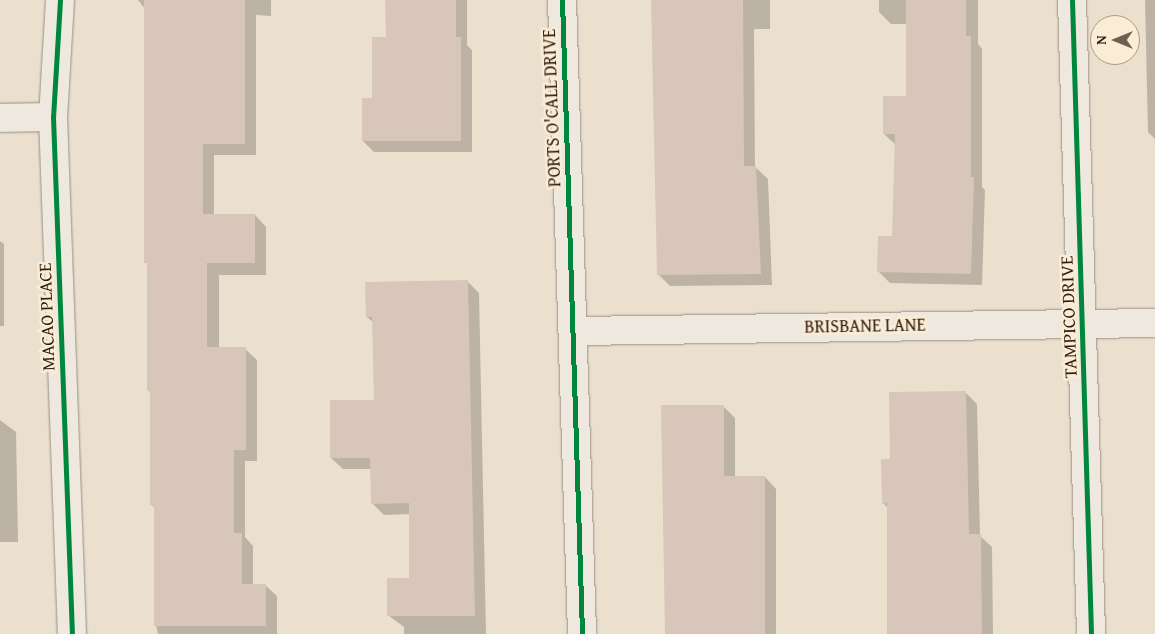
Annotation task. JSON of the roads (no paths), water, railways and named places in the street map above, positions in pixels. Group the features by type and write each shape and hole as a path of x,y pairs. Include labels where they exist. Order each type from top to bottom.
{"street":[{"name":"MACAO PLACE","path":"60,0 53,117 72,634"},
{"name":"PORTS O'CALL DRIVE","path":"562,0 574,331 582,634"},
{"name":"TAMPICO DRIVE","path":"1072,0 1091,634"},
{"path":"0,118 53,117"},
{"name":"BRISBANE LANE","path":"574,331 1155,323"}]}
